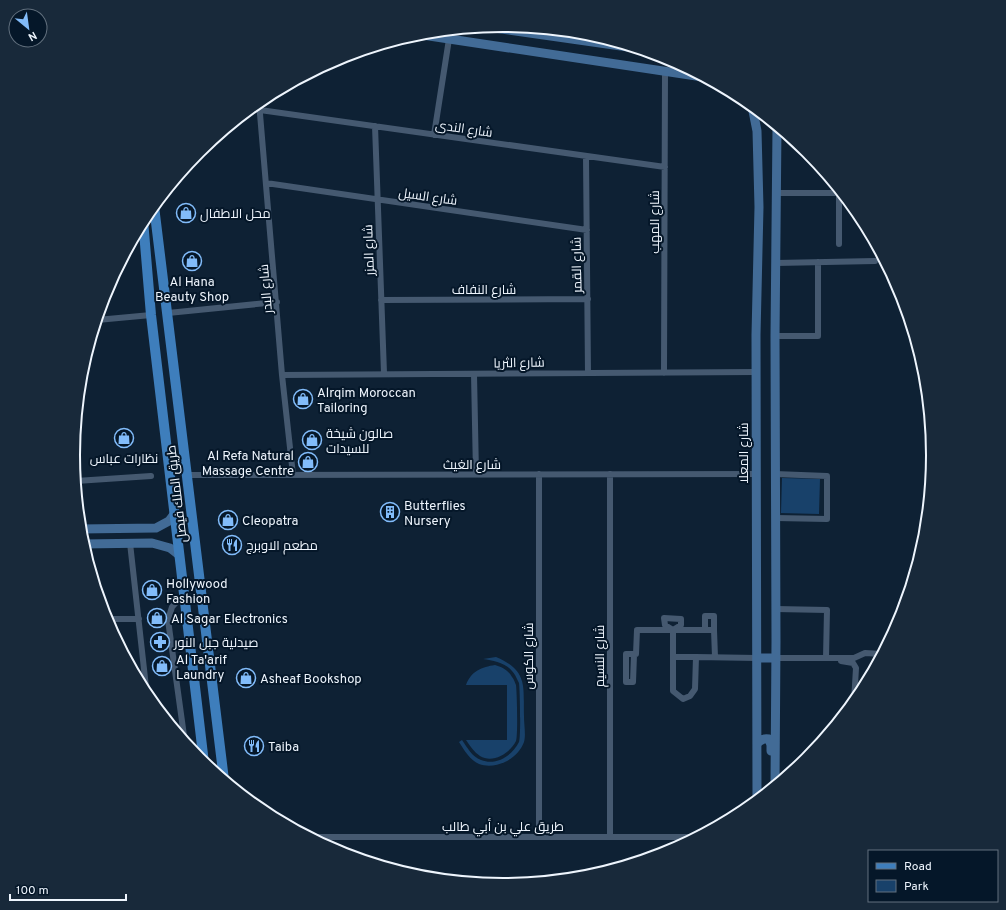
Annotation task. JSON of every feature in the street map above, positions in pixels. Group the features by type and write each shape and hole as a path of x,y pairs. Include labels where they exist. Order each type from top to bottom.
{"main road":[{"name":"طريق الملك فيصل","path":"155,214 223,772"},
{"name":"طريق الملك فيصل","path":"145,230 152,315 203,753"}],"street":[{"path":"529,33 598,43"},
{"path":"439,37 688,75"},
{"path":"434,135 450,39"},
{"name":"شارع المهب","path":"664,373 666,72"},
{"name":"شارع الندى","path":"260,110 665,167"},
{"name":"شارع البدر","path":"260,110 282,375 293,475"},
{"name":"شارع المعلا","path":"754,114 758,146 756,372 757,794"},
{"name":"شارع المزر","path":"375,126 384,374"},
{"path":"775,779 775,336 777,133"},
{"name":"شارع القمر","path":"586,157 588,373"},
{"name":"شارع السيل","path":"266,183 587,230"},
{"path":"776,193 835,192"},
{"path":"839,244 840,198"},
{"path":"776,262 876,261"},
{"path":"775,336 818,336 818,262"},
{"name":"شارع النفاف","path":"381,300 588,299"},
{"path":"168,313 277,302"},
{"path":"102,320 152,315"},
{"name":"شارع الثريا","path":"282,375 756,372"},
{"path":"474,374 476,474"},
{"name":"شارع الكوس","path":"539,837 540,474"},
{"name":"شارع النسيم","path":"610,474 610,837"},
{"name":"شارع الغيث","path":"187,475 756,474"},
{"path":"775,474 827,476 827,519 776,518"},
{"path":"81,481 151,476"},
{"path":"87,529 156,528 169,521 175,513"},
{"path":"130,543 145,680"},
{"path":"89,544 158,544 170,548 180,555"},
{"path":"184,594 172,607 168,620 184,732"},
{"path":"776,609 827,610 829,658"},
{"path":"705,630 705,616 714,616 715,657"},
{"path":"113,619 139,619"},
{"path":"634,655 636,654 637,630 714,630"},
{"path":"673,630 673,691 683,699 690,696 694,689 696,657"},
{"path":"673,657 854,658 865,653 876,654"},
{"path":"829,658 853,663 856,668 855,690"},
{"path":"757,744 765,738 769,739 771,745 772,782"},
{"name":"طريق علي بن أبي طالب","path":"322,837 684,837"}],"green space":[{"path":"782,478 820,479 819,514 781,513"},
{"path":"496,657 507,662 514,668 522,681 525,739 517,753 506,762 486,765 479,764 473,760 459,742 462,740 470,752 478,759 492,762 498,761 512,752 520,738 519,683 512,671 505,665 483,659"},
{"path":"495,665 509,672 516,685 517,731 516,741 510,750 501,756 490,759 480,756 472,749 466,740 507,740 507,685 466,685 471,676 478,670"}],"place":[{"name":"محل الاطفال","path":"186,213"},
{"name":"Al Hana Beauty Shop","path":"192,261"},
{"name":"Alrqim Moroccan Tailoring","path":"303,399"},
{"name":"نظارات عباس","path":"124,438"},
{"name":"صالون شيخة للسيدات","path":"312,440"},
{"name":"Al Refa Natural Massage Centre","path":"308,462"},
{"name":"Butterflies Nursery","path":"390,512"},
{"name":"Cleopatra","path":"228,520"},
{"name":"مطعم الاوبرج","path":"232,545"},
{"name":"Hollywood Fashion","path":"152,590"},
{"name":"Al Sagar Electronics","path":"157,618"},
{"name":"صيدلية جبل النور","path":"160,642"},
{"name":"Al Ta'arif Laundry","path":"162,666"},
{"name":"Asheaf Bookshop","path":"246,678"},
{"name":"Taiba","path":"254,746"}]}
